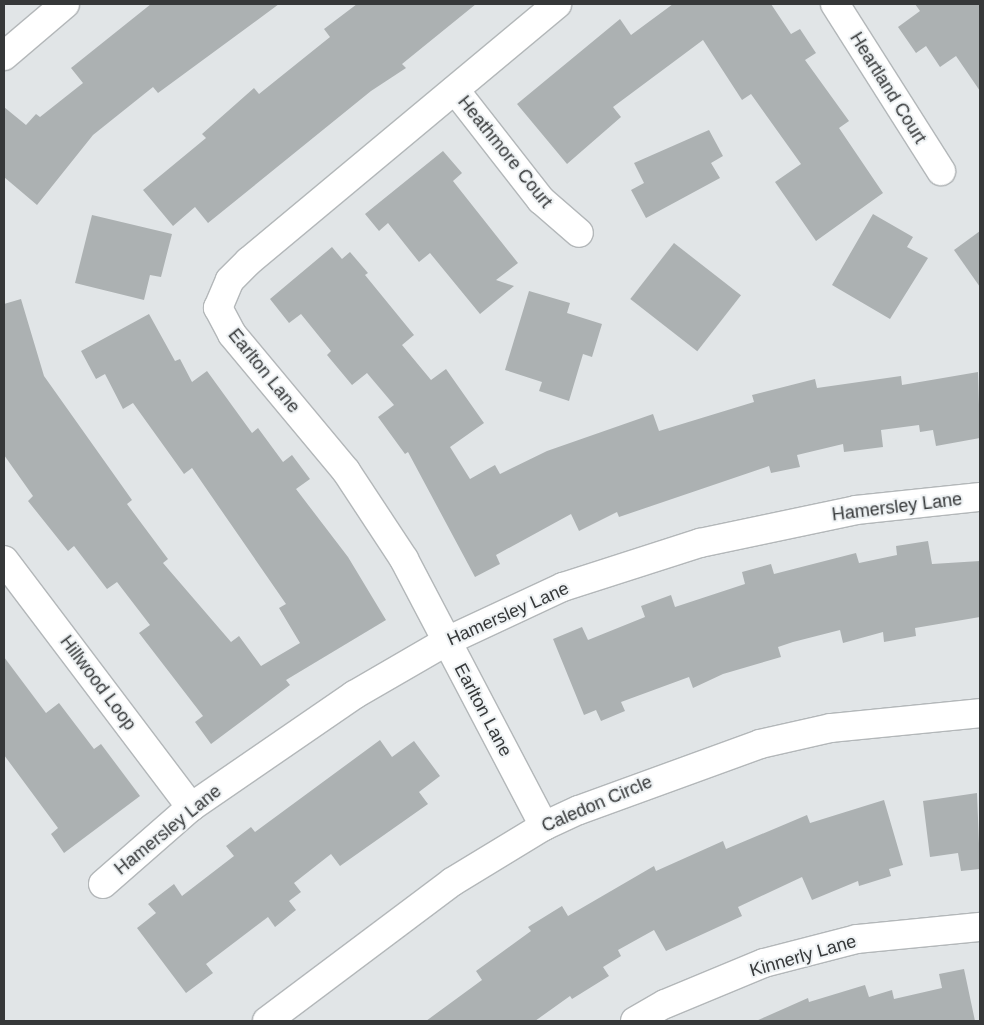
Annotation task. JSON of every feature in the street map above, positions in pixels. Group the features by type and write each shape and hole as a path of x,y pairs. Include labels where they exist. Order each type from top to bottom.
{"street":[{"path":"4,56 65,4"},
{"name":"Earlton Lane","path":"544,826 404,559 346,471 232,334 218,308 230,280 249,261 557,4"},
{"name":"Heartland Court","path":"835,4 941,171"},
{"name":"Heathmore Court","path":"454,90 541,200 579,233"},
{"name":"Hamersley Lane","path":"103,884 192,807 354,695 447,641 563,587 700,543 856,510 980,497"},
{"name":"Hillwood Loop","path":"4,560 192,807"},
{"name":"Caledon Circle","path":"267,1021 452,882 544,826 636,786 760,744 857,724 980,713"},
{"name":"Kinnerly Lane","path":"635,1021 665,1004 764,964 857,939 980,927"}],"building":[{"path":"151,4 279,4 158,93 153,87 93,135 37,205 4,177 4,107 26,125 36,114 40,117 83,83 71,68"},
{"path":"357,4 476,4 402,64 406,68 371,91 208,223 195,207 173,226 143,190 206,138 202,134 254,88 259,94 330,37 324,29"},
{"path":"673,4 771,4 791,34 800,29 816,53 805,60 849,121 839,128 883,193 816,241 775,182 801,164 751,94 742,100 703,40 613,107 621,117 567,164 517,104 620,19 631,35"},
{"path":"915,4 980,4 980,91 956,56 940,67 926,46 916,53 898,27 920,11"},
{"path":"709,130 723,156 711,163 720,178 646,218 631,190 644,183 634,163"},
{"path":"443,151 462,173 453,181 518,263 496,280 514,286 480,314 430,253 419,262 388,223 379,231 365,214"},
{"path":"873,214 913,237 907,247 928,258 890,319 832,285"},
{"path":"92,215 172,234 161,277 150,275 144,300 75,283"},
{"path":"980,231 980,287 954,250"},
{"path":"674,243 741,295 697,351 630,299"},
{"path":"332,247 342,259 350,252 368,273 365,275 414,335 402,345 431,380 446,369 484,423 450,447 470,479 495,465 500,474 547,451 653,414 659,431 754,402 752,395 815,379 817,388 901,376 902,385 978,372 980,438 936,446 933,430 920,432 919,425 881,430 883,447 844,452 843,444 797,455 800,467 771,473 769,466 619,517 617,512 579,531 571,514 496,555 500,564 475,577 408,452 405,454 378,417 394,405 367,373 352,385 327,355 331,351 301,314 289,323 270,299"},
{"path":"529,291 570,303 567,313 602,324 592,357 583,354 569,401 539,391 542,382 505,370"},
{"path":"21,299 44,376 132,500 127,504 168,559 163,563 231,642 239,636 261,666 300,643 279,608 286,604 192,468 184,474 133,403 123,409 105,374 96,379 81,351 149,314 175,361 180,359 192,382 207,371 252,433 258,428 283,462 292,455 310,479 296,489 348,557 386,620 286,680 290,685 211,744 195,722 203,716 139,633 150,625 117,582 107,589 74,546 68,551 28,501 33,496 4,455 4,304"},
{"path":"928,541 932,564 980,561 980,617 915,628 916,636 884,642 883,632 843,643 840,630 793,642 778,647 781,657 723,674 693,688 689,677 621,702 625,711 601,721 596,710 584,715 553,639 582,627 588,640 645,617 641,606 671,595 675,607 745,584 742,572 771,564 774,574 856,553 859,563 897,555 896,546"},
{"path":"4,657 46,713 59,703 94,749 101,744 140,796 64,853 51,834 58,828 4,755"},
{"path":"380,740 392,757 414,741 440,776 419,792 428,804 340,866 331,854 294,883 301,892 289,901 296,910 275,927 268,917 206,964 213,973 186,993 137,928 156,913 148,904 174,884 182,896 234,856 226,846 251,827 255,832"},
{"path":"977,793 980,869 961,871 958,853 930,857 923,801"},
{"path":"884,800 903,865 889,869 891,876 859,886 858,881 812,900 802,877 738,907 742,916 666,951 654,930 618,950 621,956 603,967 609,976 572,999 570,996 535,1021 426,1021 482,980 476,971 531,931 528,927 562,906 568,916 654,866 656,871 723,841 726,849 807,815 810,823"},
{"path":"964,969 975,1021 756,1021 808,998 809,1002 865,985 869,997 892,990 894,999 942,988 939,974"}]}
